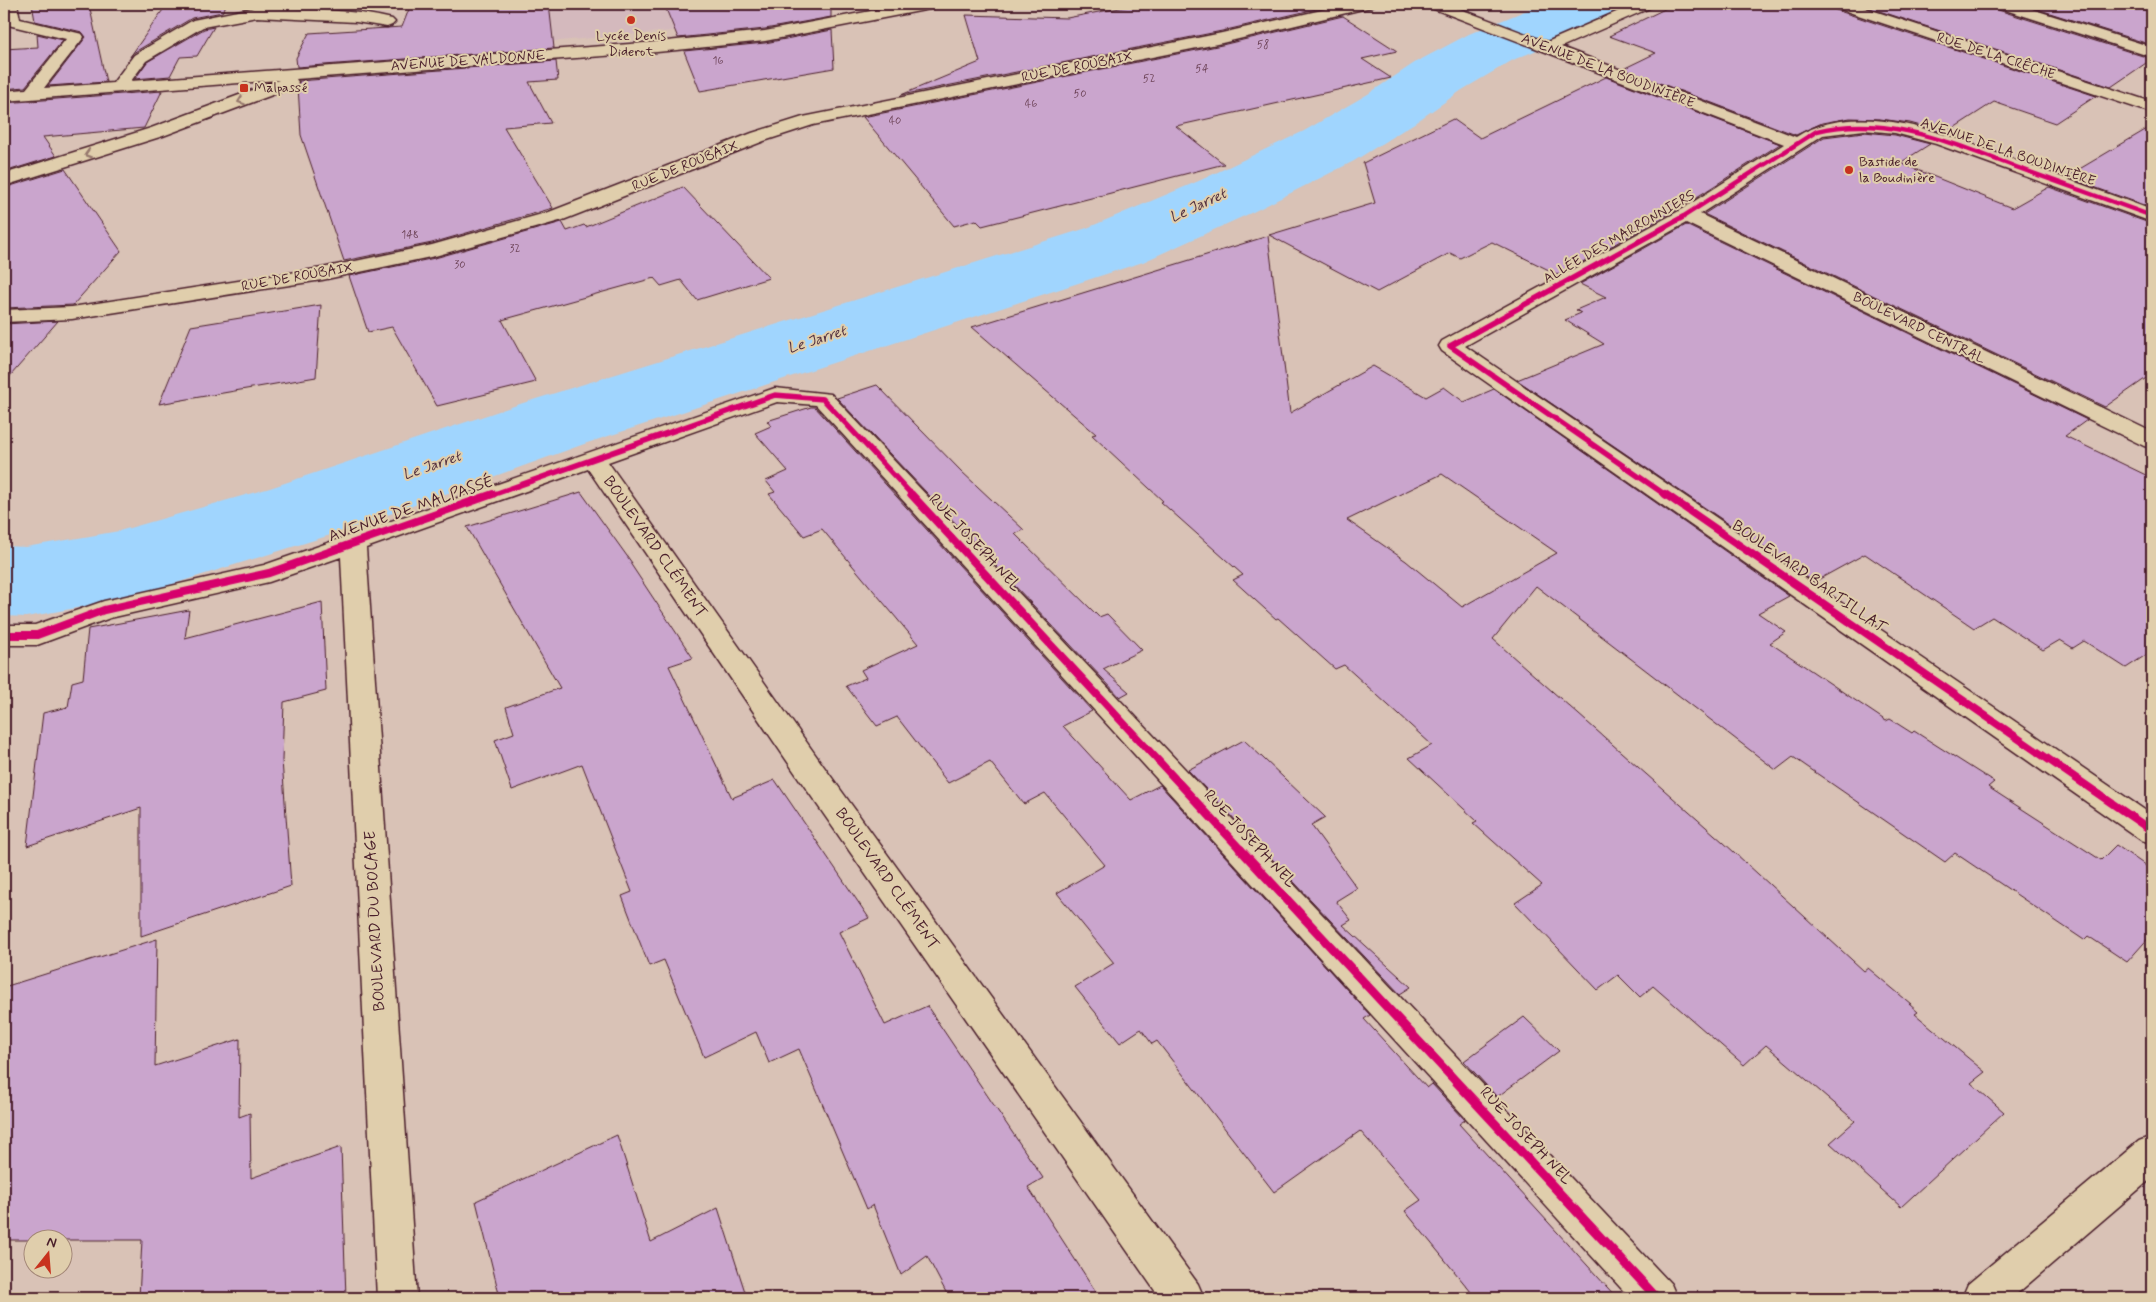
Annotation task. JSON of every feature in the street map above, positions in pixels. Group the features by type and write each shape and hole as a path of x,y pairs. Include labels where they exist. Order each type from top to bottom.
{"street":[{"path":"10,4 13,22 76,36 31,94"},
{"name":"AVENUE DE VALDONNE","path":"4,96 657,47 765,36 930,4"},
{"name":"RUE DE ROUBAIX","path":"4,316 91,310 322,274 435,250 556,216 758,137 808,121 1222,38 1366,4"},
{"name":"AVENUE DE LA BOUDINIÈRE","path":"1434,4 1797,143 1817,131 1836,126 1862,124 1913,131 2152,216"},
{"path":"1546,48 1647,4"},
{"name":"RUE DE LA CRÊCHE","path":"1839,4 2152,108"},
{"path":"2001,4 2152,52"},
{"path":"118,87 140,58 198,23 262,8 356,16 388,22"},
{"path":"4,180 157,132 288,84 300,73"},
{"name":"ALLÉE DES MARRONNIERS","path":"1450,346 1686,215 1797,143"},
{"name":"BOULEVARD CENTRAL","path":"1686,215 2152,441"},
{"name":"BOULEVARD BARTILLAT","path":"1450,346 2152,831"},
{"name":"AVENUE DE MALPASSÉ","path":"4,636 37,635 104,610 269,573 775,394 823,399"},
{"name":"RUE JOSEPH NEL","path":"823,399 1658,1298"},
{"name":"BOULEVARD CLÉMENT","path":"593,458 811,772 1184,1298"},
{"name":"BOULEVARD DU BOCAGE","path":"354,544 397,1298"},
{"path":"1982,1298 2152,1154"}],"shaded area":[{"name":"Lycée Denis Diderot","path":"500,4 866,4 705,28 501,46 503,40"}],"building":[{"path":"32,4 89,4 106,82 48,86 86,37 82,32 35,21"},
{"path":"167,4 227,4 222,12 192,18 133,53 130,57"},
{"path":"411,4 549,4 554,48 297,67 296,58 309,33 402,27"},
{"path":"664,4 831,4 831,17 765,29 678,38"},
{"path":"1141,4 1325,4 1329,6 1222,31 901,95 980,62 966,15 1067,18"},
{"path":"1675,4 1829,4 1833,9 2096,96 2055,123 1994,102 1946,133 1910,123 1850,118 1822,123 1796,135 1623,69 1656,53 1609,36"},
{"path":"1858,4 1991,4 1995,9 2152,59 2111,87"},
{"path":"2021,4 2125,4 2152,12 2152,45"},
{"path":"1343,16 1397,51 1362,59 1391,78 1176,126 1224,164 982,226 976,220 954,226 863,117 1222,45"},
{"path":"214,27 197,56 180,57 170,76 135,79 147,62 204,29"},
{"path":"832,30 834,68 700,91 684,51 765,43"},
{"path":"37,34 63,40 25,87 4,89 4,49 38,47"},
{"path":"556,61 558,80 529,82 551,123 504,127 553,208 432,243 344,261 301,135 299,81"},
{"path":"1606,77 1780,144 1678,209 1559,275 1492,242 1460,258 1450,253 1377,292 1269,235 1375,203 1363,163 1453,119 1480,138"},
{"path":"162,91 144,128 43,137 56,156 4,172 4,103"},
{"path":"2152,126 2152,208 2066,177"},
{"path":"1864,132 1895,135 1930,144 1900,163 2012,208 2049,187 2152,224 2152,374 2105,407 1704,214 1824,137"},
{"path":"65,169 121,251 73,305 4,308 4,188"},
{"path":"683,187 769,278 697,300 681,280 661,286 654,278 502,320 536,382 437,406 392,327 368,332 349,276 435,258 562,222 567,231 584,225 586,227"},
{"path":"1686,225 2087,420 2065,436 2152,478 2152,651 2126,668 2084,641 2073,648 2060,640 2043,650 1992,617 1974,628 1865,554 1814,582 1517,380 1604,344 1565,320 1581,313 1576,310 1606,297 1580,284"},
{"path":"1268,236 1290,413 1373,366 1426,397 1444,387 1464,402 1494,389 1789,596 1758,613 1786,632 1770,643 1886,721 1890,719 1912,733 1914,731 1994,782 1988,787 2101,860 2116,845 2152,870 2152,934 2127,962 2088,936 2084,940 1955,853 1945,862 1793,757 1776,770 1536,586 1493,639 1723,842 1864,971 1868,968 1911,1004 1909,1004 1918,1012 1915,1014 1985,1072 1971,1083 2004,1112 1901,1207 1830,1143 1855,1121 1766,1045 1744,1065 1653,986 1640,997 1618,975 1598,990 1515,903 1542,885 1473,823 1477,821 1409,758 1432,745 1344,665 1335,669 1233,580 1243,575 1161,502 1163,501 1092,435 1096,434 972,327","holes":["1442,474 1557,553 1462,607 1406,561 1347,520"]},
{"path":"321,305 316,377 159,404 191,326"},
{"path":"58,321 4,383 4,324"},
{"path":"877,385 961,471 1024,530 1015,534 1099,617 1107,614 1142,650 1103,669 1129,692 1120,697 837,398"},
{"path":"815,407 1092,711 1063,726 1131,800 1160,785 1370,1015 1364,1019 1427,1088 1432,1084 1465,1120 1459,1124 1617,1298 1476,1298 1405,1211 1421,1200 1360,1131 1274,1192 1157,1041 1152,1044 1141,1029 1120,1043 1075,987 1114,963 1057,893 1105,865 1045,793 1024,804 990,762 948,783 897,717 877,726 846,686 866,678 861,670 918,644 822,529 804,536 769,494 775,492 766,481 788,471 755,433 771,426 767,421"},
{"path":"581,492 632,563 630,563 693,658 669,666 732,798 775,780 869,918 839,932 885,1025 927,1006 1043,1178 1028,1187 1100,1298 949,1298 927,1256 901,1275 873,1205 867,1209 799,1049 769,1063 756,1032 704,1057 664,960 649,966 622,896 632,892 582,764 512,790 495,740 514,733 506,707 560,688 467,527"},
{"path":"322,602 326,691 284,702 282,760 291,886 141,936 141,808 27,846 43,713 68,707 72,682 83,679 88,629 189,610 185,638"},
{"path":"1244,740 1325,817 1311,825 1357,888 1336,901 1351,920 1343,925 1411,987 1400,994 1188,770"},
{"path":"157,939 155,1066 240,1039 239,1117 250,1113 251,1178 341,1147 346,1298 139,1298 142,1240 72,1240 72,1230 22,1230 22,1240 4,1240 4,987"},
{"path":"1524,1017 1559,1051 1497,1097 1464,1061"},
{"path":"617,1135 651,1242 718,1208 747,1298 500,1298 476,1201"}],"waterway":[{"name":"Le Jarret","path":"4,581 26,582 121,565 305,510 555,423 1115,245 1227,196 1329,146 1392,108 1439,76 1491,47 1594,4"}],"cycle path":[{"path":"2152,216 1926,135 1880,126 1849,125 1833,127 1817,131 1686,215 1450,346 2152,831"},
{"path":"4,635 37,635 104,610 269,573 775,395 823,399 1657,1298"}],"place":[{"name":"Lycée Denis Diderot","path":"631,20"},
{"name":"Malpassé","path":"244,88"},
{"name":"Bastide de la Boudinière","path":"1849,170"}]}
